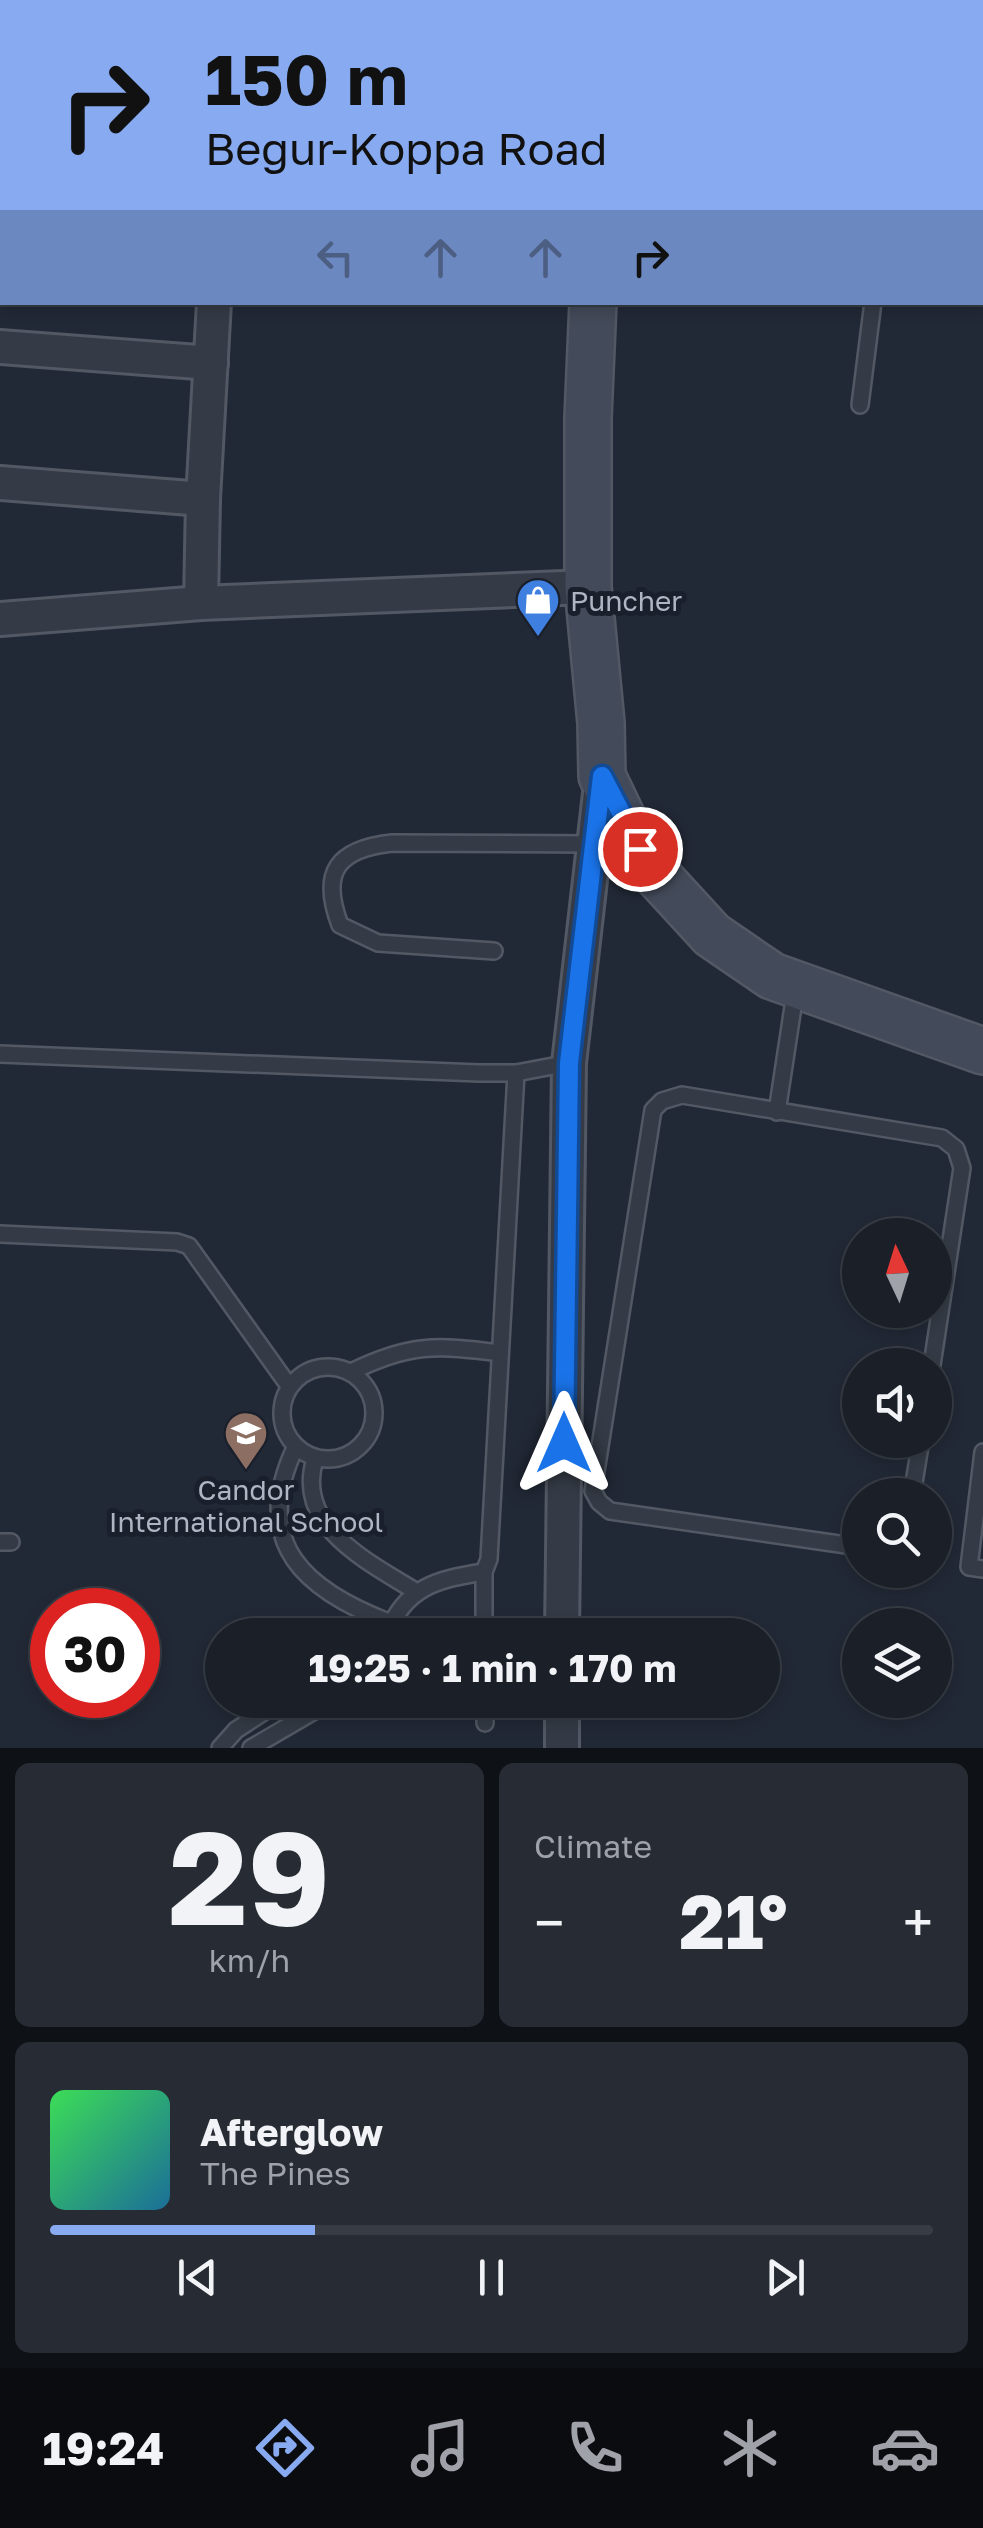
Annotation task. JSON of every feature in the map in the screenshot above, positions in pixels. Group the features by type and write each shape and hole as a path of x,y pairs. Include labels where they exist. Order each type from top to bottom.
{"main road":[{"path":"593,305 588,587 602,776 656,874 712,934 772,976 983,1050"}],"street":[{"path":"201,603 214,305"},
{"path":"0,347 211,363"},
{"path":"0,484 203,498"},
{"path":"0,619 201,603 588,587"},
{"path":"562,1618 569,1063 602,776"},
{"path":"562,1718 562,1748"}],"lane":[{"path":"860,405 873,305"},
{"path":"494,951 378,944 340,925 332,904 332,880 342,858 364,846 392,843 594,844"},
{"path":"777,1112 796,984"},
{"path":"0,1054 516,1073 569,1063"},
{"path":"484,1618 516,1073"},
{"path":"842,1544 610,1511 594,1491 652,1110 682,1095 942,1138 956,1148 962,1168 935,1348"},
{"path":"0,1234 177,1242 189,1246 289,1386"},
{"path":"351,1372 388,1354 440,1346 500,1354"},
{"path":"328,1366 351,1372 368,1387 375,1408 372,1431 358,1449 338,1460 315,1458 295,1448 283,1429 281,1406 289,1386 307,1371 328,1366"},
{"path":"295,1448 281,1477 280,1529 309,1580 369,1618"},
{"path":"983,1452 969,1566 983,1568"},
{"path":"315,1458 309,1477 310,1495 324,1518 346,1547 414,1591"},
{"path":"396,1618 414,1591 451,1577 484,1572"},
{"path":"220,1748 236,1730 254,1718"},
{"path":"251,1748 302,1718"},
{"path":"485,1718 485,1723"}],"place":[{"name":"Puncher","path":"538,638"},
{"name":"Candor International School","path":"246,1471"}],"route":[{"path":"564,1443 569,1063 602,776 640,849"}]}
